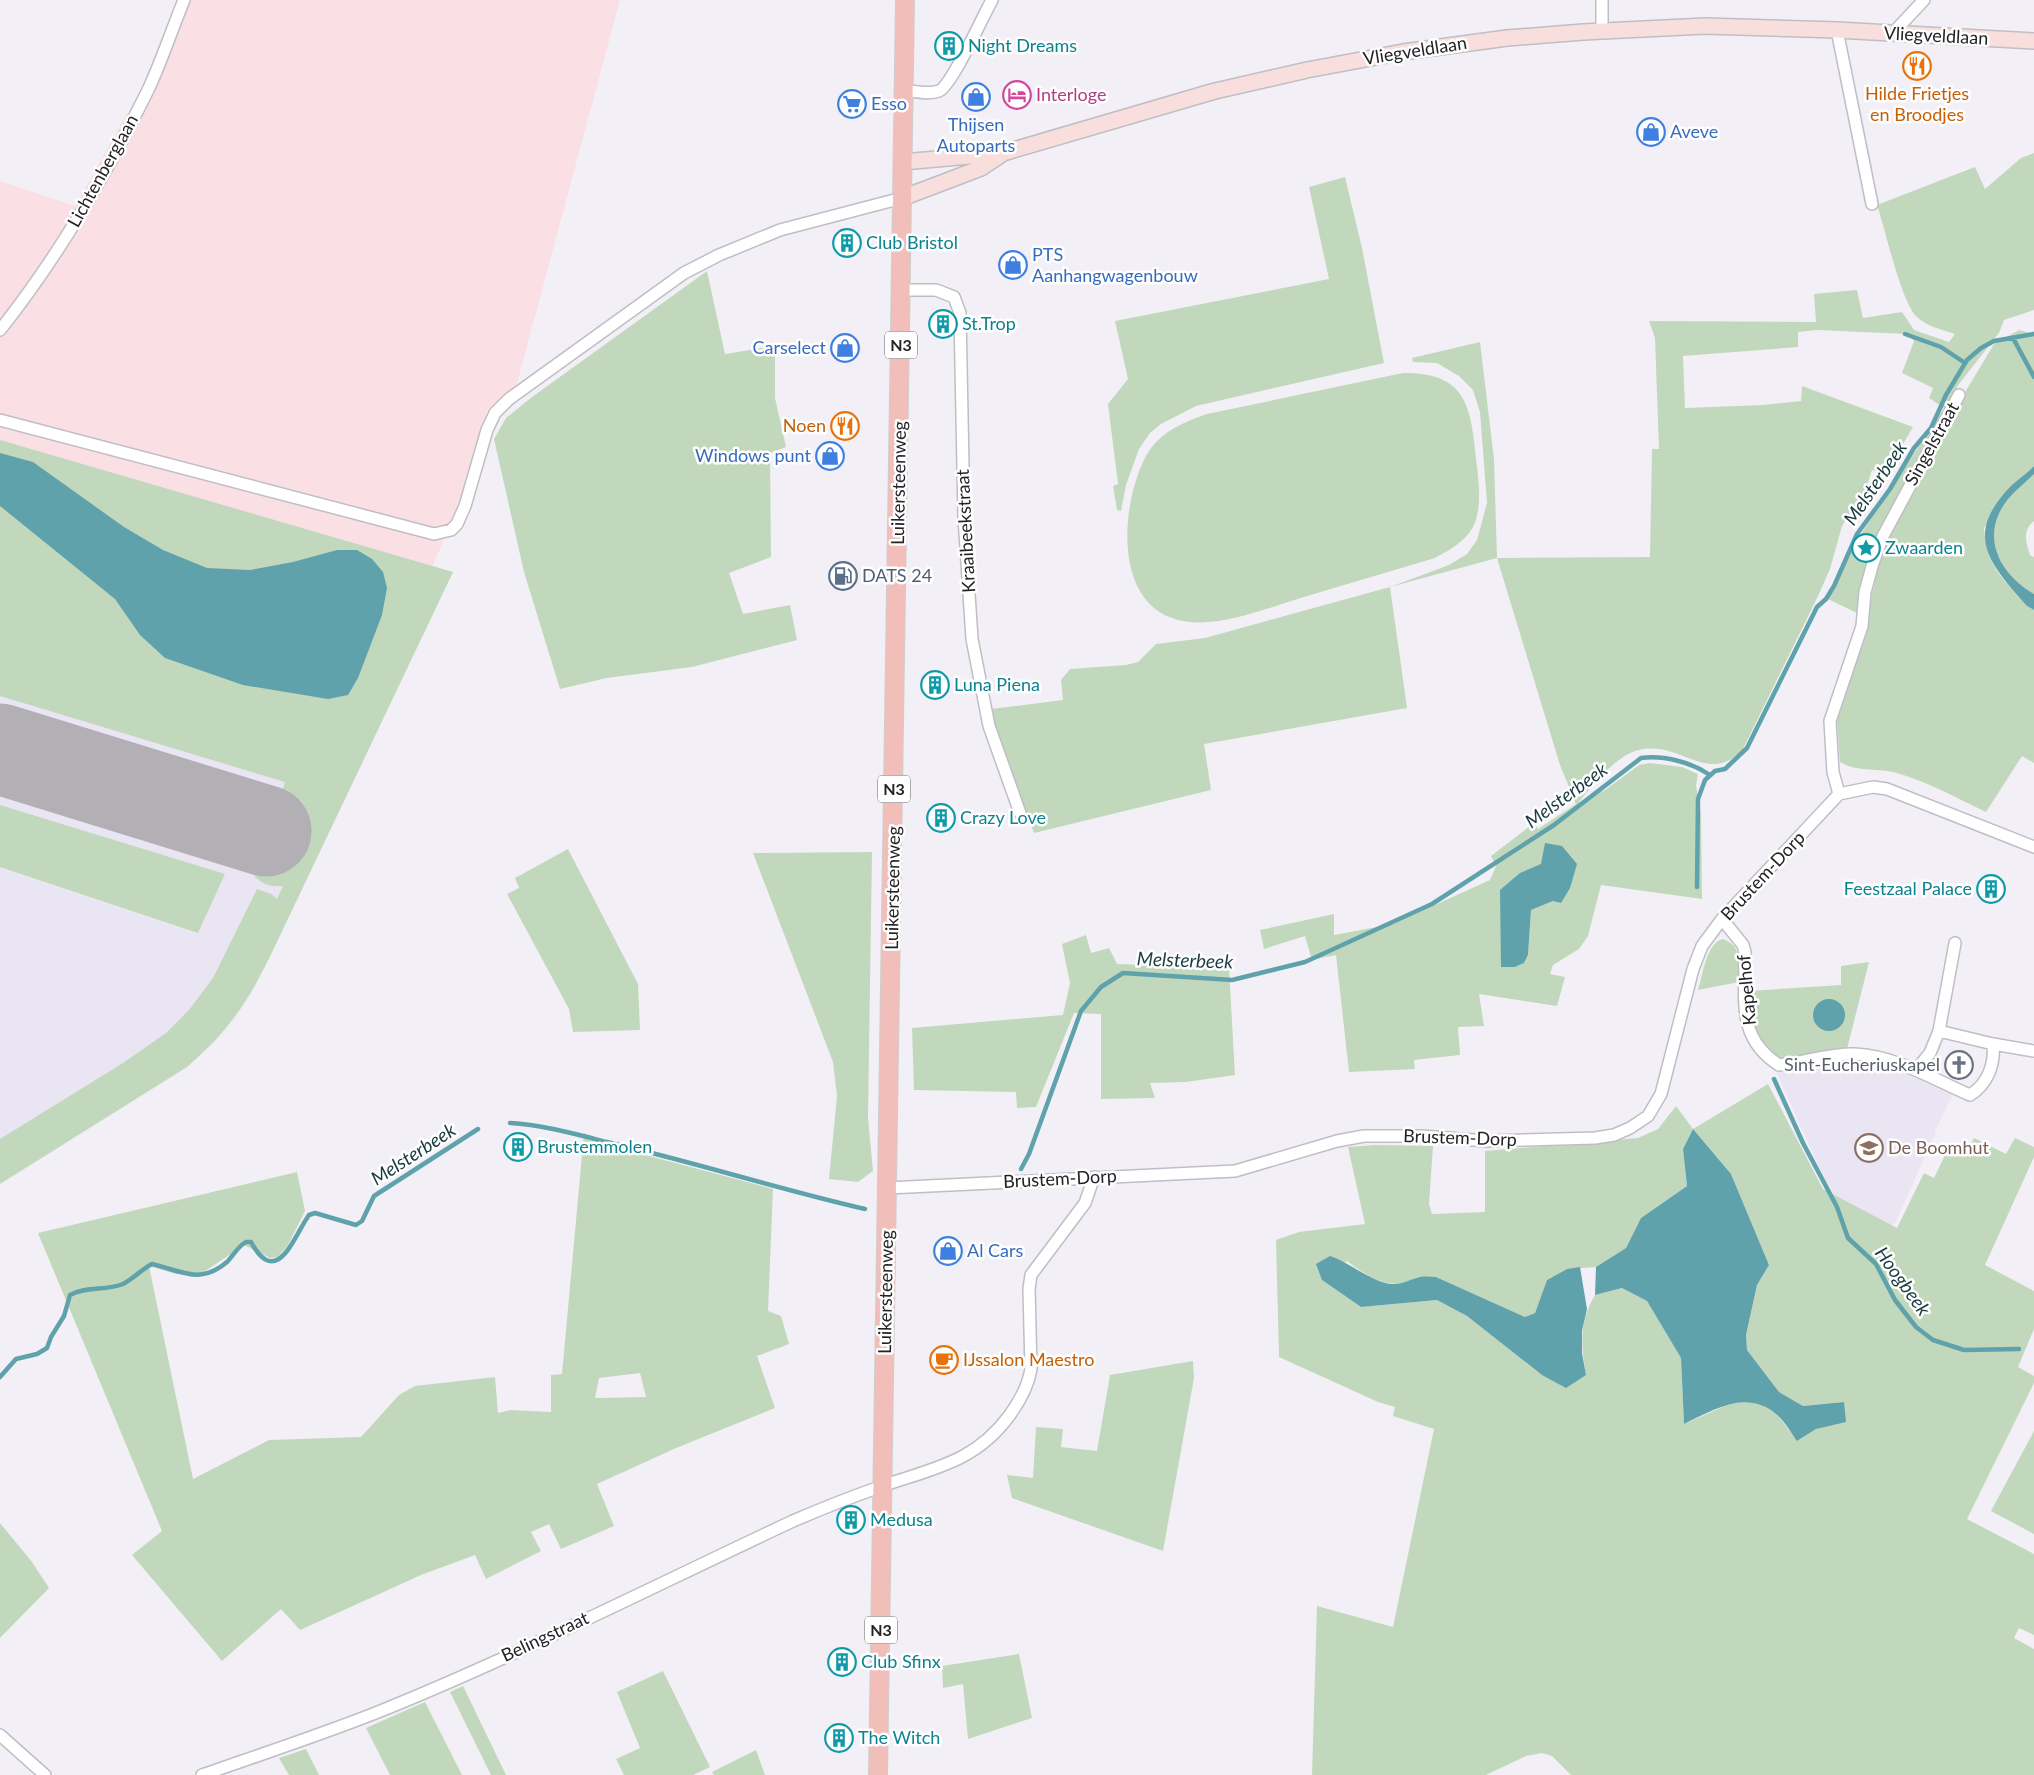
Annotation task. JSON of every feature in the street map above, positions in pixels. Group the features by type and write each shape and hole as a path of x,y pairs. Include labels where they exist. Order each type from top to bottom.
{"main road":[{"name":"Luikersteenweg","path":"878,1775 884,1486 905,0"},
{"name":"Vliegveldlaan","path":"903,162 1003,153 1206,94 1307,70 1462,44 1681,26 1838,30 2034,41"},
{"name":"Vliegveldlaan","path":"902,198 981,168 1003,153"}],"street":[{"name":"Lichtenberglaan","path":"0,330 28,294 106,170 149,86 184,0"},
{"path":"903,90 933,92 941,90 954,74 992,0"},
{"path":"1602,0 1602,31"},
{"path":"1893,33 1924,0"},
{"path":"1838,30 1872,204"},
{"path":"0,420 434,534 451,530 457,524 465,506 487,430 495,413 509,399 684,273 718,255 780,230 902,198"},
{"name":"Kraaibeekstraat","path":"902,290 936,290 954,297 960,313 964,518 972,639 989,726 1020,813"},
{"name":"Singelstraat","path":"1839,794 1833,772 1830,721 1862,626 1865,592 1873,563 1883,536 1904,494 1959,394"},
{"path":"1839,794 1873,787 1887,789 2034,847"},
{"name":"Brustem-Dorp","path":"888,1188 1235,1171 1364,1136 1422,1136 1486,1141 1595,1138 1614,1135 1630,1128 1648,1116 1661,1094 1693,969 1702,946 1722,919 1839,794"},
{"name":"Kapelhof","path":"1722,919 1743,945 1745,952 1747,1026 1752,1038 1772,1061 1779,1065 1799,1064 1834,1055 1856,1054 1916,1069 1970,1095 1982,1084 1992,1066 1994,1057 1993,1044"},
{"path":"1916,1069 1930,1053 1939,1031 1955,942"},
{"path":"1939,1031 1993,1044 2034,1051"},
{"name":"Belingstraat","path":"202,1775 293,1744 425,1692 793,1521 968,1455 992,1436 1018,1404 1029,1381 1031,1369 1028,1308 1031,1275 1085,1203 1094,1177"},
{"path":"0,1735 45,1775"}],"shaded area":[{"path":"177,0 620,0 516,387 487,410 457,510 432,567 0,442 0,181 75,206 141,89"},
{"path":"0,440 453,572 275,946 254,989 236,1017 214,1043 187,1067 0,1184"},
{"name":"De Boomhut","path":"1838,1062 1861,1062 1911,1072 1953,1094 1878,1261 1838,1203 1817,1163 1777,1073"}],"green space":[{"path":"2034,153 2034,310 2004,320 1999,333 1959,384 1889,514 1865,576 1857,613 1828,599 1855,543 1944,408 1929,398 1933,388 1902,373 1914,341 1907,334 1817,330 1798,332 1798,347 1683,356 1685,408 1763,405 1801,401 1802,386 1913,427 1886,473 1872,470 1866,488 1842,526 1830,569 1743,749 1730,760 1718,764 1694,760 1668,751 1654,749 1639,750 1630,753 1613,764 1578,803 1605,790 1639,765 1650,763 1682,767 1698,774 1696,786 1701,813 1702,899 1601,885 1588,936 1579,949 1553,965 1550,974 1565,977 1557,1006 1479,994 1484,1026 1458,1027 1460,1055 1414,1060 1415,1069 1349,1072 1336,955 1312,960 1305,936 1264,949 1260,930 1334,914 1334,935 1393,924 1490,880 1496,866 1491,856 1534,823 1538,829 1576,804 1560,765 1497,558 1650,557 1652,449 1659,449 1655,338 1649,321 1816,322 1814,294 1857,290 1863,318 1902,312 1914,330 1949,342 1955,334 1926,323 1917,317 1911,309 1899,281 1877,205 1975,167 1985,189 2021,158","holes":["1541,864 1553,901 1531,910 1528,955 1524,963 1515,967"]},
{"path":"1345,177 1362,248 1384,363 1196,406 1161,424 1150,433 1139,449 1126,485 1121,511 1117,510 1113,486 1118,484 1108,404 1128,379 1115,321 1329,279 1309,187"},
{"path":"707,271 725,354 775,346 775,398 786,447 770,453 771,557 729,573 743,614 790,605 797,640 692,667 607,678 560,689 524,572 494,439 506,418 532,397"},
{"path":"2019,330 2034,334 2034,466 1984,528 1988,553 1992,563 2003,579 2027,606 2034,610 2034,763 2022,756 1986,812 1929,784 1905,775 1853,767 1840,762 1837,719 1862,645 1877,569 1889,537 1961,399 1994,344"},
{"path":"1480,342 1494,459 1497,558 1390,587 1449,565 1467,554 1477,540 1487,503 1480,412 1473,390 1459,376 1437,363 1413,362 1412,358"},
{"path":"1403,373 1425,374 1442,379 1454,387 1463,399 1469,412 1475,446 1479,505 1473,527 1461,541 1435,558 1226,620 1193,622 1178,620 1157,610 1142,594 1132,573 1128,549 1131,499 1137,476 1146,456 1165,434 1181,424 1207,414"},
{"path":"0,440 453,572 275,946 257,982 238,1012 216,1039 187,1067 0,1184 0,1139 123,1063 166,1033 189,1010 213,978 257,889 271,894 277,899 283,886 268,885 255,877 285,782 0,696"},
{"path":"2034,474 2034,521 2028,528 2026,537 2030,555 2034,557 2034,594 2021,585 2002,564 1994,539 1995,525 2000,512 2009,498"},
{"path":"1390,587 1407,708 1204,744 1211,790 1034,833 1002,752 991,709 1063,700 1061,680 1070,669 1126,665 1138,662 1156,644 1205,638"},
{"path":"0,805 225,874 198,933 0,867"},
{"path":"568,849 638,984 640,1030 573,1032 569,1009 507,894 519,888 515,878"},
{"path":"872,852 868,1118 873,1171 858,1182 829,1179 837,1096 833,1062 753,853"},
{"path":"1086,935 1091,953 1109,948 1117,964 1229,968 1235,1075 1186,1082 1150,1083 1155,1098 1101,1099 1101,1014 1074,1013 1036,1107 1017,1108 1016,1092 914,1090 912,1028 1063,1015 1070,983 1062,944"},
{"path":"1723,939 1734,946 1737,951 1739,957 1739,982 1698,990 1709,953 1717,942"},
{"path":"1869,962 1847,1049 1785,1060 1774,1055 1757,1034 1753,1025 1749,991 1841,985 1841,966"},
{"path":"1768,1084 1823,1189 1897,1228 1924,1173 1934,1178 1948,1149 1965,1157 1974,1138 2006,1154 2015,1138 2034,1147 2034,1157 1985,1265 2034,1291 2034,1329 2018,1367 2034,1376 2034,1383 1967,1519 2034,1554 2034,1635 2019,1628 2014,1638 2034,1649 2034,1775 1571,1775 1552,1756 1542,1753 1526,1756 1486,1775 1312,1775 1317,1606 1393,1627 1434,1429 1393,1416 1395,1407 1378,1402 1279,1357 1276,1240 1299,1232 1365,1224 1348,1147 1375,1145 1433,1146 1429,1204 1432,1214 1485,1212 1485,1151 1638,1138 1658,1129 1676,1106 1693,1129","holes":["1693,1129 1731,1174 1769,1265 1757,1285 1746,1335 1747,1350 1779,1392 1803,1406 1844,1402 1816,1429 1797,1441 1777,1414 1755,1401 1729,1404 1684,1424 1681,1358 1647,1301 1622,1288 1595,1295 1586,1314 1582,1344 1586,1375 1542,1375 1467,1316 1437,1300 1361,1307 1322,1280 1347,1261 1367,1275 1389,1283 1405,1283 1422,1278 1436,1277 1525,1317 1535,1313 1547,1280 1567,1269 1596,1267 1626,1248 1641,1218 1687,1186 1683,1149"]},
{"path":"584,1133 604,1144 773,1189 768,1311 781,1316 789,1344 757,1356 775,1408 676,1448 597,1484 614,1526 561,1549 549,1524 531,1532 541,1551 486,1579 475,1555 421,1575 300,1630 281,1609 222,1661 132,1555 162,1531 38,1233 297,1172 305,1211 288,1245 278,1257 270,1258 244,1245 201,1274 176,1274 149,1266 193,1479 269,1440 361,1437 399,1395 415,1386 495,1377 498,1413 511,1410 551,1412 551,1375 562,1374","holes":["640,1373 646,1397 595,1398 599,1378"]},
{"path":"1193,1361 1194,1378 1163,1551 1012,1498 1007,1475 1033,1478 1036,1427 1063,1429 1061,1447 1097,1451 1110,1375"},
{"path":"2034,1431 2034,1534 1991,1511"},
{"path":"0,1523 32,1562 49,1588 0,1638"},
{"path":"1019,1654 1032,1718 968,1739 963,1684 943,1688 942,1666"},
{"path":"663,1671 710,1767 693,1775 624,1775 616,1759 640,1748 617,1692"},
{"path":"463,1686 506,1775 491,1775 450,1692"},
{"path":"425,1702 462,1775 390,1775 366,1728"},
{"path":"306,1749 319,1775 289,1775 279,1758"},
{"path":"756,1750 765,1775 714,1775 712,1772"}],"water":[{"path":"0,453 33,462 124,527 163,550 207,568 250,570 293,562 337,550 357,550 372,559 383,572 387,588 382,615 358,678 348,695 328,699 243,685 165,658 140,635 115,599 0,506"},
{"path":"2034,466 2034,474 2009,498 2000,512 1995,525 1994,539 2002,564 2021,585 2034,594 2034,610 2027,606 2002,577 1987,549 1985,535 1988,520 1996,504 2010,487"},
{"path":"1545,843 1562,846 1577,864 1570,888 1561,903 1553,901 1531,910 1528,955 1524,963 1515,967 1501,967 1500,890 1520,873 1541,864"},
{"path":"1829,999 1835,1000 1840,1004 1844,1009 1844,1021 1840,1026 1835,1030 1829,1031 1823,1030 1818,1026 1814,1021 1813,1015 1814,1009 1818,1004 1823,1000"},
{"path":"1693,1129 1731,1174 1769,1265 1757,1285 1746,1335 1747,1350 1779,1392 1803,1406 1844,1402 1846,1422 1816,1429 1797,1441 1776,1414 1765,1407 1742,1402 1718,1408 1684,1424 1681,1358 1647,1301 1622,1288 1595,1295 1596,1267 1626,1248 1641,1218 1687,1186 1683,1149"},
{"path":"1330,1256 1379,1281 1387,1283 1394,1284 1422,1277 1436,1277 1525,1317 1535,1313 1547,1280 1567,1269 1580,1267 1587,1309 1582,1331 1582,1353 1586,1375 1566,1388 1542,1375 1467,1316 1437,1300 1361,1307 1322,1280 1316,1264"}],"waterway":[{"path":"1905,334 1941,347 1965,363"},
{"name":"Melsterbeek","path":"1697,887 1698,799 1705,780 1715,771 1725,769 1747,748 1817,607 1826,599 1834,586 1857,534 1890,489 1914,448 1931,428 1946,395 1967,360 1981,348 1994,341 2034,334"},
{"path":"2013,338 2034,377"},
{"name":"Melsterbeek","path":"1021,1169 1029,1154 1081,1011 1101,987 1123,973 1232,980 1305,962 1432,904 1554,825 1641,758 1650,757 1686,763 1710,775"},
{"name":"Hoogbeek","path":"1774,1079 1803,1143 1837,1207 1848,1238 1876,1264 1895,1300 1916,1327 1933,1340 1964,1350 2019,1349"},
{"name":"Melsterbeek","path":"510,1123 571,1133 865,1209"},
{"name":"Melsterbeek","path":"0,1377 16,1359 37,1354 47,1348 51,1337 64,1316 70,1295 83,1290 123,1284 152,1264 182,1273 199,1275 208,1273 227,1262 238,1248 246,1242 251,1242 260,1255 269,1261 277,1260 291,1245 309,1215 315,1213 356,1225 362,1221 374,1196 478,1129"}],"runway":[{"path":"0,749 266,831"}],"place":[{"name":"Night Dreams","path":"949,46"},
{"name":"Hilde Frietjes en Broodjes","path":"1917,66"},
{"name":"Interloge","path":"1017,95"},
{"name":"Thijsen Autoparts","path":"976,97"},
{"name":"Esso","path":"852,104"},
{"name":"Aveve","path":"1651,132"},
{"name":"Club Bristol","path":"847,243"},
{"name":"PTS Aanhangwagenbouw","path":"1013,265"},
{"name":"St.Trop","path":"943,324"},
{"name":"Carselect","path":"845,348"},
{"name":"Noen","path":"845,426"},
{"name":"Windows punt","path":"830,456"},
{"name":"Zwaarden","path":"1866,548"},
{"name":"DATS 24","path":"843,576"},
{"name":"Luna Piena","path":"935,685"},
{"name":"Crazy Love","path":"941,818"},
{"name":"Feestzaal Palace","path":"1991,889"},
{"name":"Sint-Eucheriuskapel","path":"1959,1065"},
{"name":"Brustemmolen","path":"518,1147"},
{"name":"De Boomhut","path":"1869,1148"},
{"name":"Al Cars","path":"948,1251"},
{"name":"IJssalon Maestro","path":"944,1360"},
{"name":"Medusa","path":"851,1520"},
{"name":"Club Sfinx","path":"842,1662"},
{"name":"The Witch","path":"839,1738"}]}
